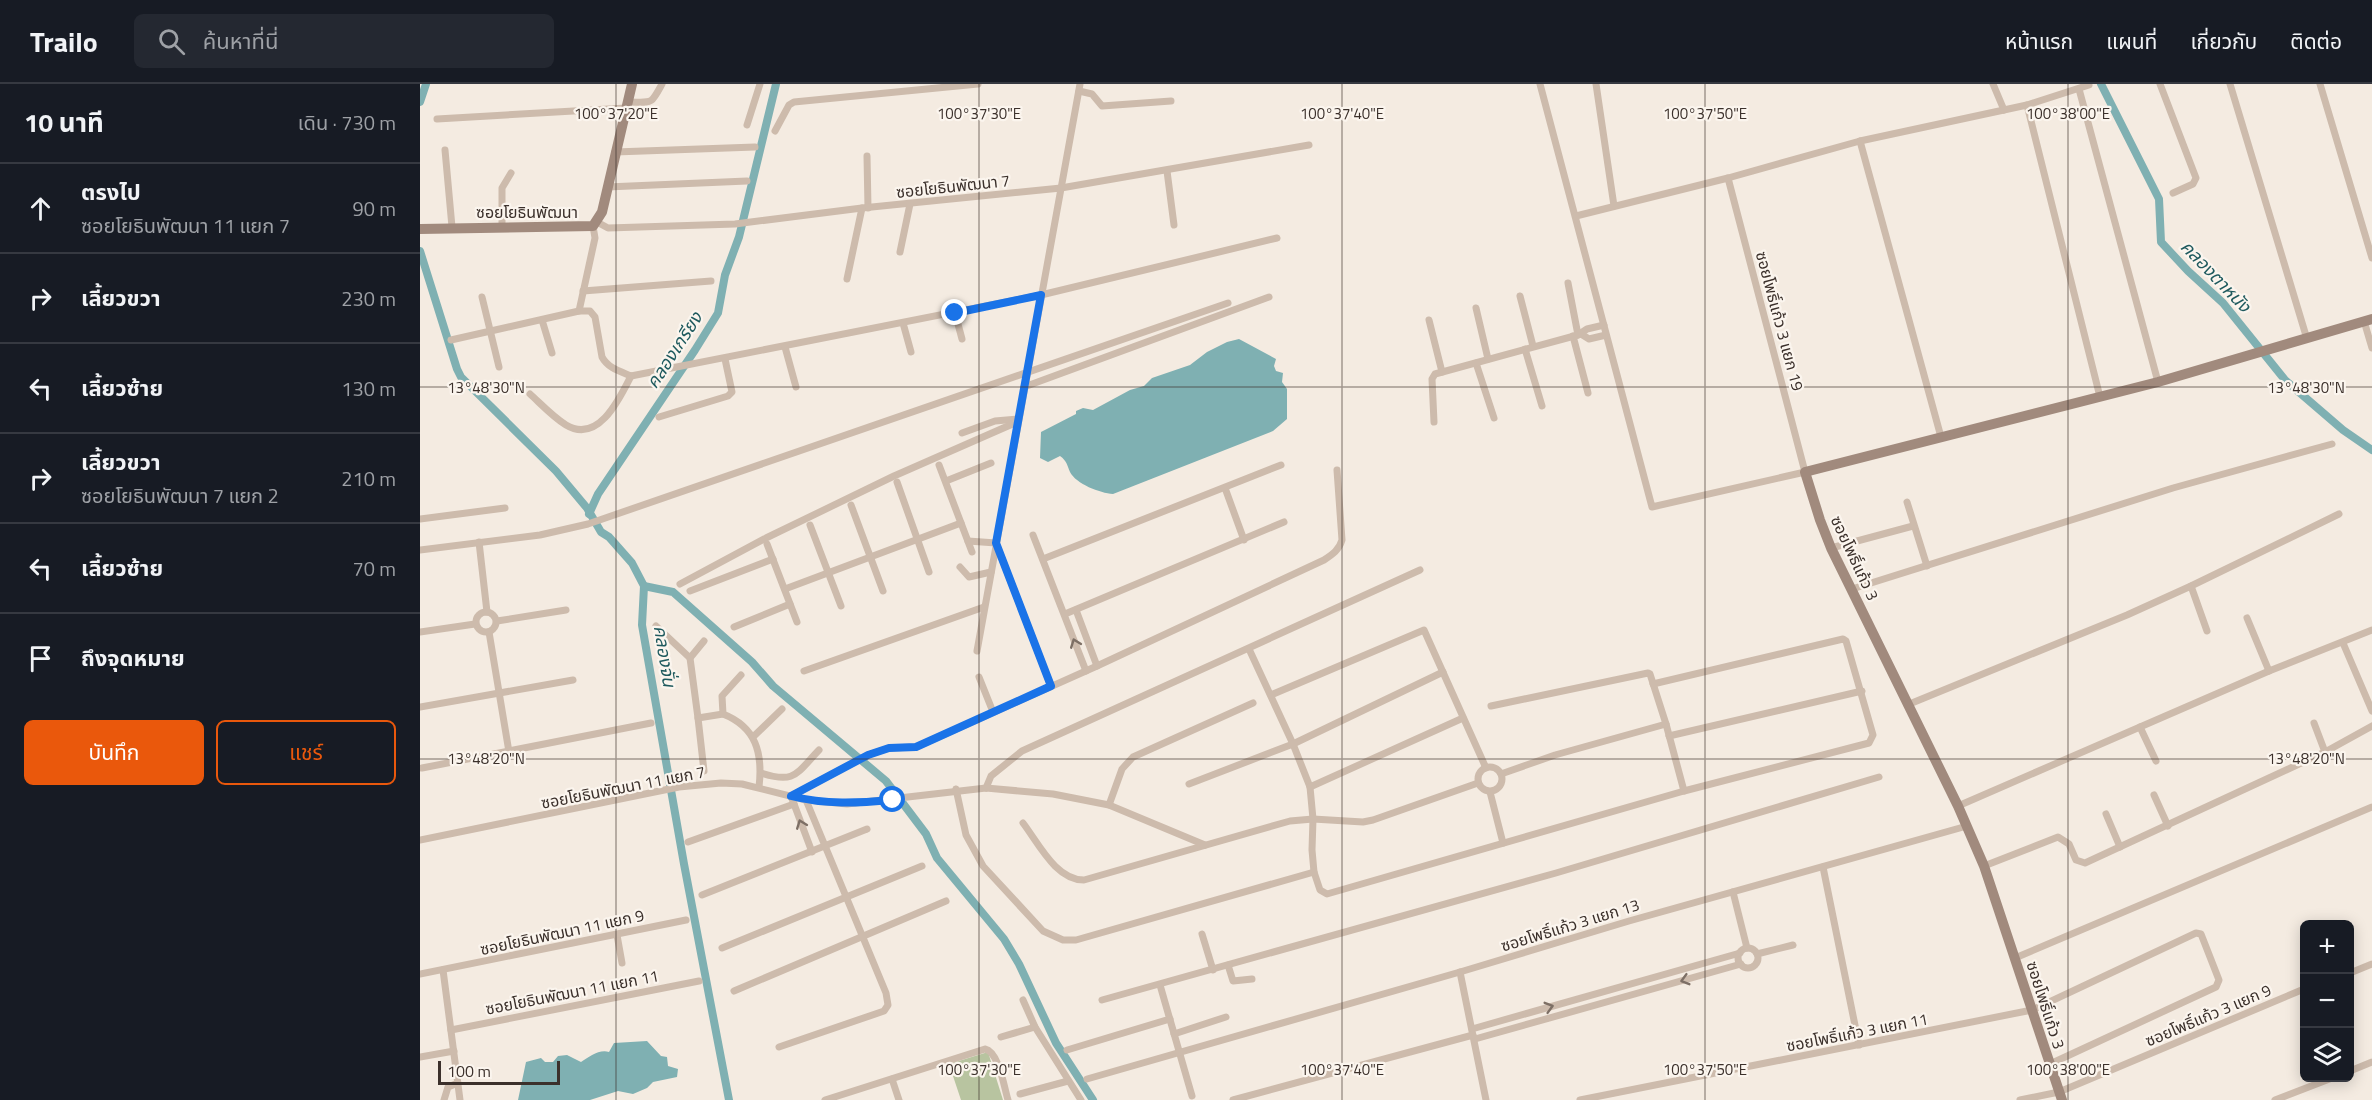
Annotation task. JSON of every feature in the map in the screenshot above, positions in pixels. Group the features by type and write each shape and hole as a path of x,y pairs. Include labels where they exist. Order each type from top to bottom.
{"street":[{"name":"ซอยโยธินพัฒนา","path":"420,229 595,224 602,212 632,84"},
{"path":"437,119 627,105 652,101 656,98 662,84"},
{"path":"747,125 760,84"},
{"path":"775,131 789,105 794,102 978,84"},
{"path":"1540,84 1652,507 1805,472 2158,382 2368,320 2372,348"},
{"path":"1596,84 1614,206"},
{"path":"1993,84 2004,110"},
{"path":"2160,84 2196,178 2193,184 2173,194"},
{"path":"2230,84 2307,339"},
{"path":"2320,84 2372,258"},
{"path":"1576,216 1728,178 1860,141 2027,105 2089,85"},
{"path":"977,651 1017,420 1079,88 1092,94 1102,106 1171,101"},
{"path":"2079,89 2158,382"},
{"path":"2027,105 2100,397"},
{"path":"1860,141 1941,437"},
{"name":"ซอยโยธินพัฒนา 7","path":"595,224 608,228 746,223 1061,188 1310,145"},
{"path":"615,152 755,147"},
{"path":"445,150 452,227"},
{"path":"847,279 865,208 867,156"},
{"path":"1167,171 1174,225"},
{"path":"502,226 502,188 511,173"},
{"name":"ซอยโพธิ์แก้ว 3 แยก 19","path":"1728,178 1805,472"},
{"path":"607,187 747,181"},
{"path":"900,252 910,204"},
{"path":"579,311 595,238 595,224"},
{"path":"451,340 579,311 590,311 595,317 602,357 605,362 610,367 631,376 1041,295 1277,238"},
{"path":"583,291 711,281"},
{"path":"1568,283 1588,393"},
{"path":"1520,296 1542,406"},
{"path":"482,297 499,367"},
{"path":"1024,387 1269,297"},
{"path":"420,550 556,532 588,524 1026,375 1228,303"},
{"path":"1476,308 1488,359"},
{"path":"955,313 962,339"},
{"path":"542,320 552,354"},
{"path":"1429,320 1442,372"},
{"path":"903,323 911,352"},
{"path":"1434,422 1432,378 1435,375 1577,335 1587,329 1604,325"},
{"path":"1577,335 1589,339 1606,335"},
{"path":"785,347 796,387"},
{"path":"659,417 728,396 732,392 732,385 725,358"},
{"path":"1476,363 1494,418"},
{"path":"530,394 563,423 573,428 590,429 598,425 615,404 631,376"},
{"path":"962,433 995,421 1017,420"},
{"path":"680,584 714,564 894,476 1017,420"},
{"path":"1852,589 2173,488 2332,444"},
{"path":"946,481 992,463"},
{"path":"939,465 972,552"},
{"path":"1043,559 1281,465"},
{"path":"812,852 791,796 868,755 889,748 916,747 1086,671 1324,560 1335,552 1342,540 1337,470"},
{"name":"ซอยโพธิ์แก้ว 3","path":"1805,472 1831,548 1968,826 1984,866 2061,1096"},
{"path":"897,482 929,572"},
{"path":"1225,488 1244,540"},
{"path":"1907,502 1912,526 1927,566"},
{"path":"851,505 883,591"},
{"path":"420,519 505,508"},
{"path":"1907,705 2191,586 2339,514"},
{"path":"1065,614 1284,522"},
{"path":"785,589 961,523"},
{"path":"810,525 841,606"},
{"path":"1831,548 1912,526"},
{"path":"1033,535 1086,671"},
{"path":"968,541 996,543"},
{"path":"479,542 487,612"},
{"path":"996,543 1051,686"},
{"path":"767,544 797,621"},
{"path":"690,591 773,559"},
{"path":"960,567 969,578 991,572"},
{"path":"986,788 991,776 1022,751 1420,570"},
{"path":"2191,586 2207,631"},
{"path":"734,627 790,604"},
{"path":"804,671 984,607"},
{"path":"496,621 566,610"},
{"path":"1076,610 1097,666"},
{"path":"487,612 492,614 496,621 495,627 489,632 482,632 476,624 478,615 487,612"},
{"path":"2247,618 2269,671"},
{"path":"420,632 476,624"},
{"path":"656,626 690,658 704,771"},
{"path":"1271,694 1422,630 1426,633 1486,768"},
{"path":"1958,806 2269,671 2372,630"},
{"path":"489,632 509,752"},
{"path":"1249,649 1271,694 1310,787 1314,872 1320,890 1327,894 1684,791 1869,743 1873,735 1862,691 1846,641 1843,639 1653,684"},
{"path":"690,658 704,641"},
{"path":"2343,643 2372,711"},
{"path":"1189,784 1293,744 1443,672"},
{"path":"1491,706 1644,673 1650,674 1684,791"},
{"path":"723,714 722,696 741,675"},
{"path":"979,677 993,712"},
{"path":"420,707 573,680"},
{"path":"1669,736 1862,691"},
{"path":"1109,805 1122,769 1133,757 1253,703"},
{"path":"753,736 782,709"},
{"path":"698,718 723,714 740,722 753,736 761,772 759,787"},
{"path":"1310,787 1463,718"},
{"path":"422,768 651,723"},
{"path":"2314,723 2325,753"},
{"path":"1501,774 1555,754 1666,724"},
{"path":"1984,866 2058,837 2068,844 2076,860 2085,863 2325,753 2372,726"},
{"path":"2140,727 2156,761"},
{"path":"761,772 777,778 789,777 819,750"},
{"path":"1486,768 1494,768 1501,774 1502,780 1500,787 1490,792 1481,788 1478,783 1479,774 1486,768"},
{"path":"1102,1000 1556,873 1879,777"},
{"name":"ซอยโยธินพัฒนา 11 แยก 7","path":"420,840 680,787 721,783 759,787 806,800 847,804 893,800 956,789 986,788 1074,797 1109,805 1205,845"},
{"path":"1023,823 1058,870 1073,880 1096,877 1290,821 1313,819 1364,822 1373,820 1478,783"},
{"path":"956,789 966,835 983,866 1043,931 1063,940 1076,940 1314,872"},
{"path":"1490,792 1503,843"},
{"path":"2154,795 2168,826"},
{"path":"780,1047 886,1009 888,1005 886,993 806,800"},
{"path":"688,842 794,804"},
{"path":"2015,958 2372,807"},
{"path":"2106,814 2120,847"},
{"name":"ซอยโพธิ์แก้ว 3 แยก 13","path":"1087,1079 1968,826"},
{"path":"702,895 867,829"},
{"path":"722,948 922,866"},
{"path":"1823,867 1860,1045"},
{"path":"1733,892 1747,948"},
{"path":"734,991 946,901"},
{"name":"ซอยโยธินพัฒนา 11 แยก 9","path":"420,974 686,920"},
{"name":"ซอยโพธิ์แก้ว 3 แยก 11","path":"1580,1100 2032,1010 2196,933 2201,934 2219,980 2216,987 2050,1064"},
{"path":"1202,934 1213,970"},
{"path":"617,935 622,963"},
{"path":"1758,954 1793,945"},
{"path":"1473,1034 1484,1025 1740,953 1747,948 1753,949 1758,954 1758,960 1752,967 1746,967 1741,964 1740,953"},
{"path":"1233,1100 1473,1034 1487,1036 1741,964"},
{"path":"2354,971 2372,964"},
{"path":"1228,965 1233,981 1252,979"},
{"path":"443,970 460,1100"},
{"path":"1460,972 1486,1100"},
{"path":"1657,977 1660,987"},
{"name":"ซอยโยธินพัฒนา 11 แยก 11","path":"451,1030 699,981"},
{"path":"1160,985 1192,1096"},
{"name":"ซอยโพธิ์แก้ว 3 แยก 9","path":"2020,1100 2061,1096 2300,991"},
{"path":"1023,1000 1035,1027 1081,1100"},
{"path":"1524,1014 1526,1025"},
{"path":"1174,1034 1226,1017"},
{"path":"1067,1050 1170,1019"},
{"path":"1484,1025 1487,1036"},
{"path":"1001,1037 1035,1027"},
{"path":"825,1100 985,1049 990,1050 995,1056 1008,1100"},
{"path":"420,1057 454,1051"},
{"path":"2354,1069 2372,1062"},
{"path":"892,1079 899,1100"},
{"path":"1020,1094 1068,1081"},
{"path":"2275,1100 2320,1082"},
{"path":"444,1100 448,1087 458,1083"}],"green space":[{"path":"988,1052 1003,1100 961,1100 949,1064"}],"water":[{"path":"1239,339 1276,359 1274,366 1276,371 1283,373 1282,382 1287,389 1287,419 1273,431 1113,494 1095,490 1077,480 1060,456 1048,462 1040,458 1041,432 1076,414 1076,411 1083,408 1093,410 1130,390 1144,386 1152,378 1190,365 1207,352"},
{"path":"647,1041 661,1056 667,1057 668,1066 678,1069 677,1077 653,1082 647,1088 633,1094 618,1091 590,1100 518,1100 526,1062 541,1058 545,1062 553,1062 558,1056 567,1055 581,1062 598,1053 609,1052 614,1043"}],"waterway":[{"name":"คลองจั่น","path":"420,102 426,84"},
{"name":"คลองเกรียง","path":"589,514 598,494 718,313 725,275 739,237 776,84"},
{"name":"คลองตาหนัง","path":"2101,84 2159,199 2161,242 2223,303 2285,380 2343,430 2372,450"},
{"name":"คลองจั่น","path":"420,251 461,377 556,471 587,508 601,532 609,537 632,563 644,586 642,625 729,1100"},
{"path":"644,586 673,592 752,662 773,686 886,781 926,834 937,858 1004,939 1019,964 1056,1043 1093,1100"}],"route":[{"path":"893,800 847,804 817,802 791,796 868,755 889,748 916,747 1051,686 996,543 1041,295 955,313"}]}
